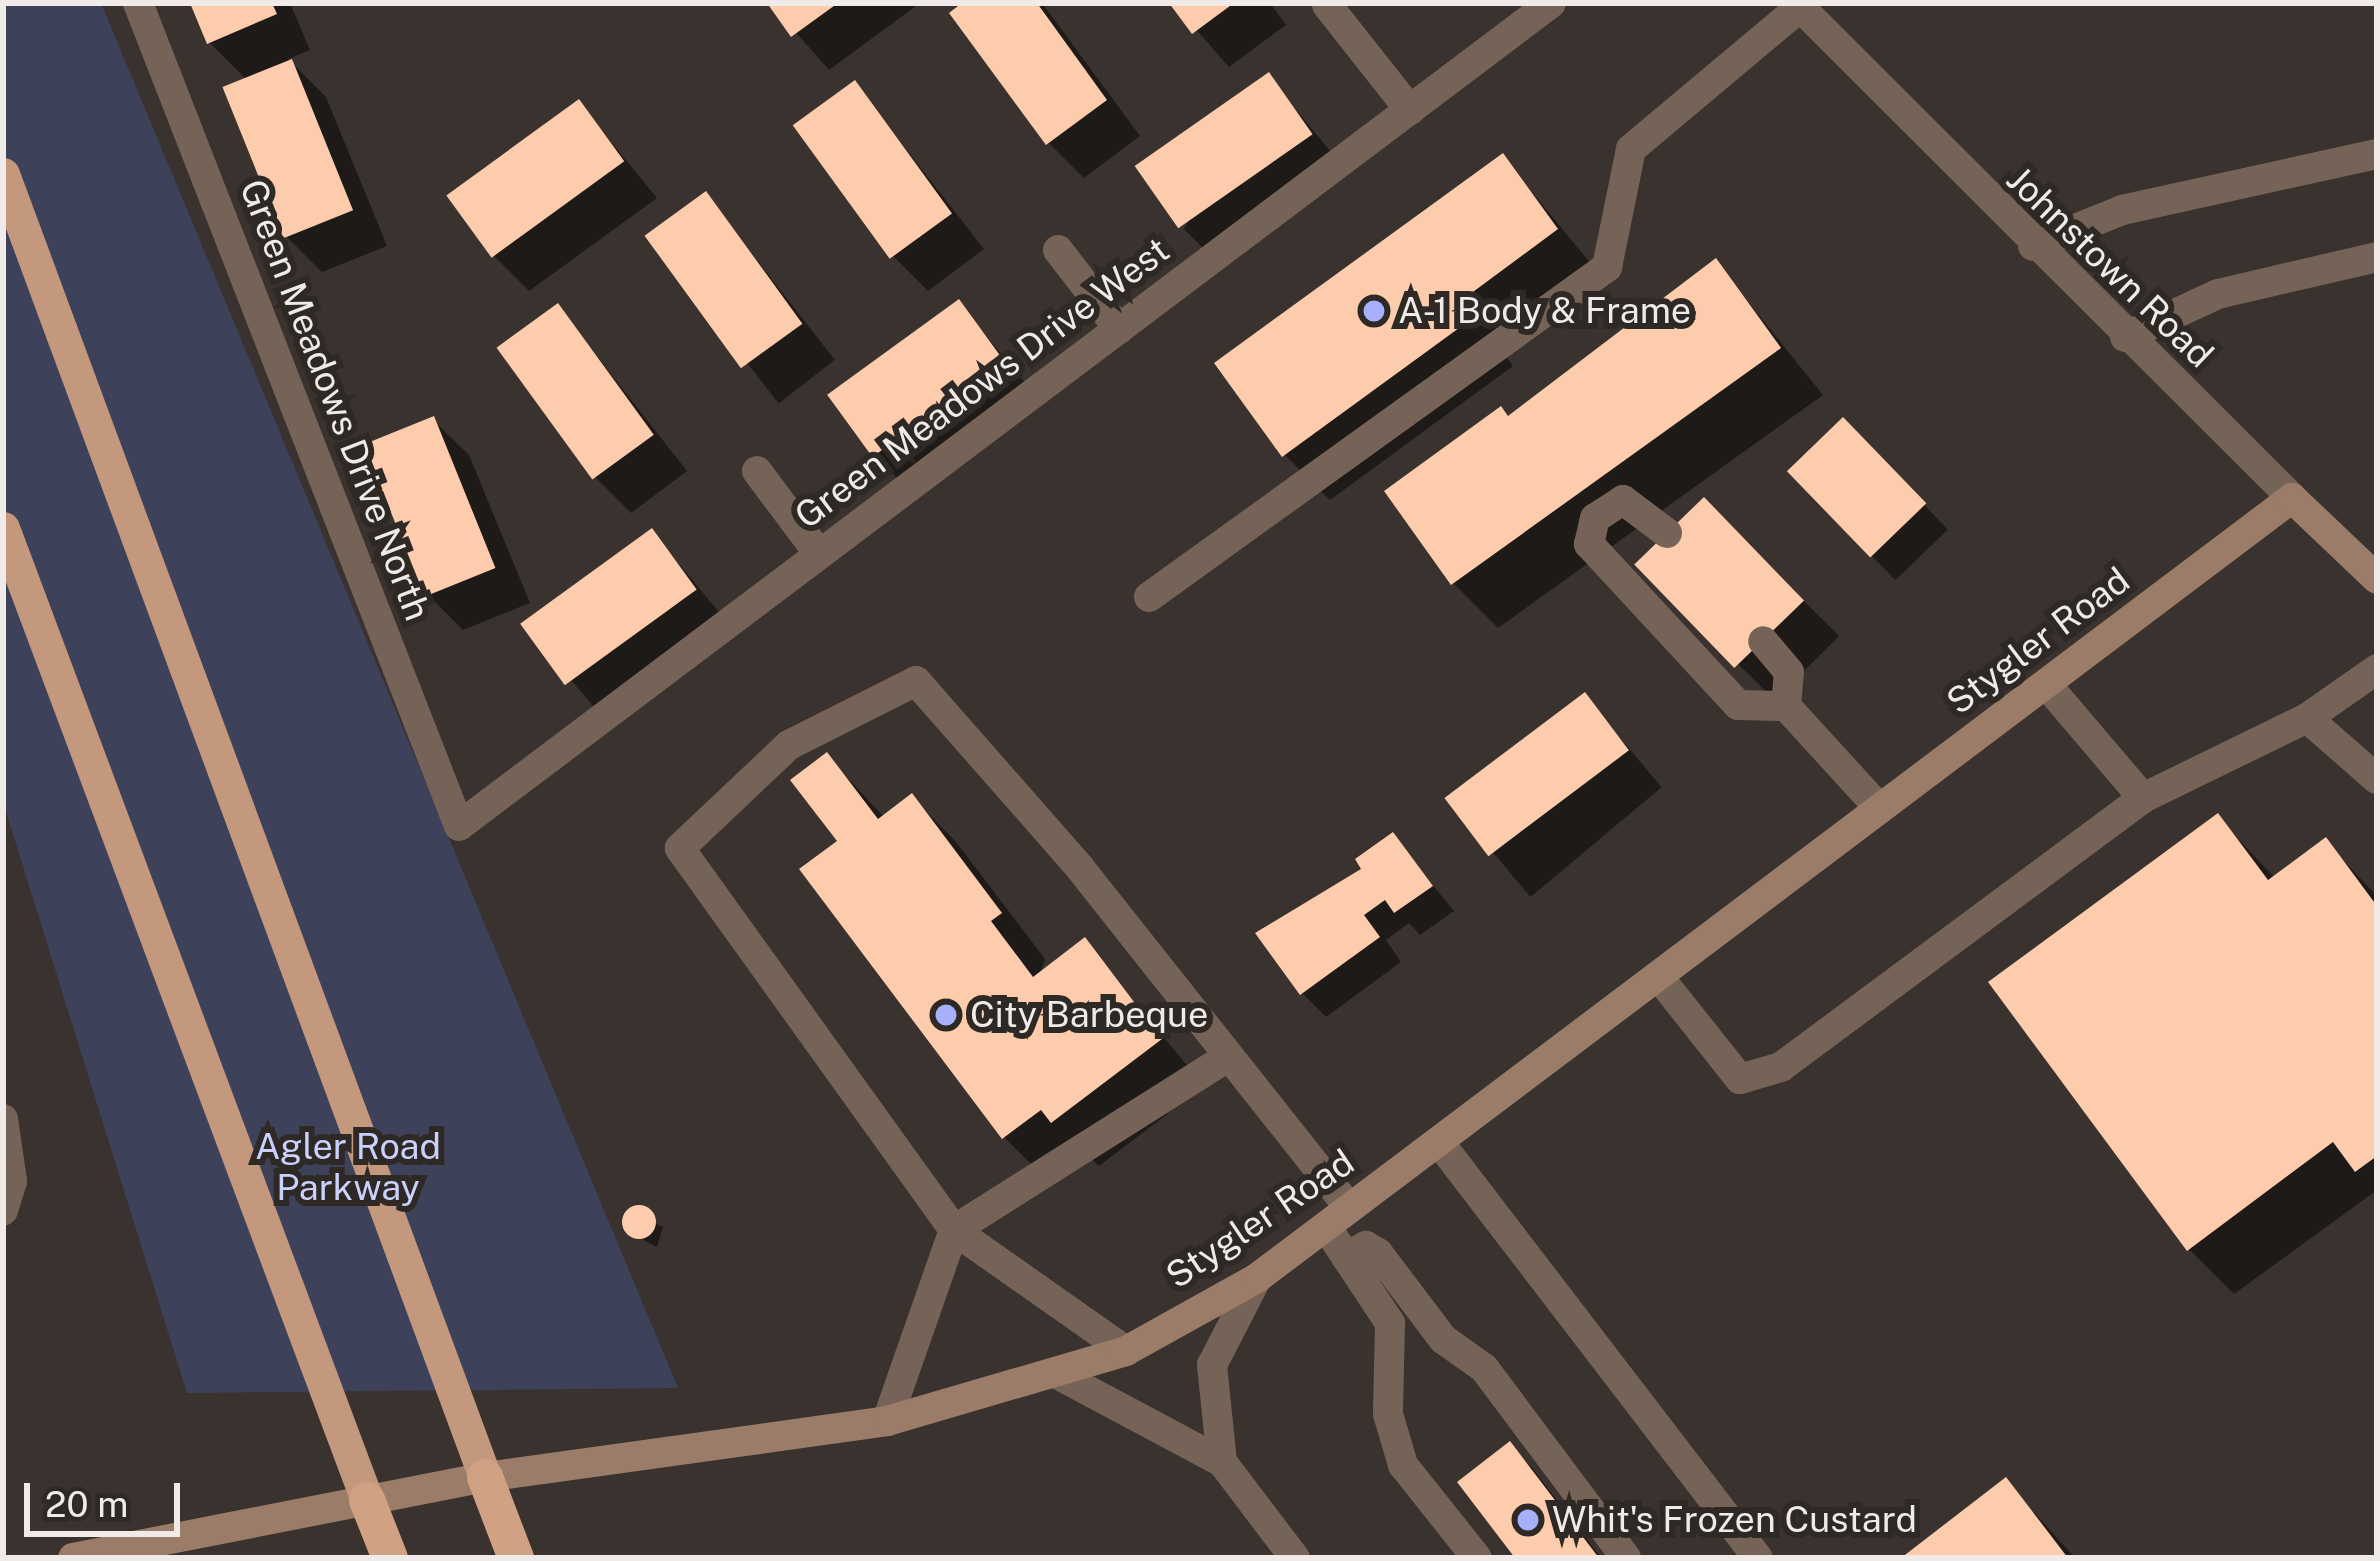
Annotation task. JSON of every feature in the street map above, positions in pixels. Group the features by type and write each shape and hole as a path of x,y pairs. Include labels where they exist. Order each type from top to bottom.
{"highway":[{"path":"3,174 516,1558"},
{"path":"3,528 389,1558"}],"main road":[{"name":"Stygler Road","path":"73,1558 485,1477 887,1421 1126,1351 1257,1278 2292,498"},
{"name":"Johnstown Road","path":"2292,498 2377,579"}],"street":[{"name":"Green Meadows Drive North","path":"138,3 459,826"},
{"path":"1327,5 1410,110"},
{"name":"Johnstown Road","path":"1798,5 2033,246 2292,498"},
{"path":"1149,597 1607,267 1631,149 1798,5"},
{"name":"Green Meadows Drive West","path":"459,826 1410,110 1537,7"},
{"path":"2033,246 2122,210 2377,154"},
{"path":"1058,250 1119,328"},
{"path":"2126,337 2218,294 2377,257"},
{"path":"758,471 819,554"},
{"path":"1667,533 1622,500 1595,518 1589,544 1738,705 1786,706 1880,809"},
{"path":"1763,641 1789,672 1786,706"},
{"path":"1658,976 1740,1079 1780,1067 2143,798 2307,718 2377,669"},
{"path":"1126,1351 954,1229 680,848 789,746 916,682 1229,1057 1336,1217 1346,1257 1390,1323 1388,1414 1403,1465 1477,1558"},
{"path":"2046,684 2143,798"},
{"path":"2307,718 2377,779"},
{"path":"887,1421 954,1229 1229,1057"},
{"path":"3,1119 12,1181 3,1211"},
{"path":"1439,1142 1757,1558"},
{"path":"1346,1257 1378,1253 1443,1339 1484,1368 1626,1558"},
{"path":"1257,1278 1212,1365 1222,1462 1282,1554"},
{"path":"1057,1374 1222,1462"}],"green space":[{"name":"Agler Road Parkway","path":"3,3 101,3 678,1388 187,1393 3,802"}],"building":[{"path":"190,3 272,3 277,14 207,44"},
{"path":"767,3 838,3 791,37"},
{"path":"962,3 1037,3 1107,100 1046,145 949,13"},
{"path":"1169,3 1234,3 1192,34"},
{"path":"292,59 353,210 284,238 222,87"},
{"path":"1269,72 1313,134 1178,228 1135,166"},
{"path":"855,80 952,213 890,259 793,125"},
{"path":"579,99 624,161 492,258 446,195"},
{"name":"A-1 Body & Frame","path":"1503,153 1558,229 1458,303 1470,320 1282,457 1214,363"},
{"path":"706,191 802,324 741,368 645,236"},
{"path":"1716,258 1781,348 1451,585 1384,491 1501,406 1508,416"},
{"path":"959,299 1004,361 872,457 827,395"},
{"path":"558,303 654,435 592,480 497,348"},
{"path":"434,416 495,568 425,597 364,444"},
{"path":"1843,417 1926,503 1870,558 1787,471"},
{"path":"1704,497 1804,601 1734,668 1634,564"},
{"path":"652,528 697,589 565,685 520,624"},
{"path":"1585,692 1629,750 1488,856 1444,798"},
{"path":"827,752 878,819 912,793 1002,913 991,921 1033,977 1085,937 1162,1039 1051,1123 1041,1110 1002,1139 799,869 837,841 790,780"},
{"path":"2218,813 2268,880 2326,837 2377,906 2377,1156 2355,1172 2333,1142 2187,1251 1988,982"},
{"path":"1393,832 1433,886 1394,913 1385,900 1364,915 1380,937 1300,995 1255,933 1361,869 1355,859"},
{"path":"639,1205 651,1210 656,1222 651,1234 639,1239 627,1234 622,1222 627,1210"},
{"name":"Whit's Frozen Custard","path":"1510,1441 1599,1558 1515,1558 1457,1482"},
{"path":"2006,1477 2068,1558 1901,1558"}],"place":[{"name":"A-1 Body & Frame","path":"1374,311"},
{"name":"City Barbeque","path":"946,1015"},
{"name":"Whit's Frozen Custard","path":"1528,1520"}]}
